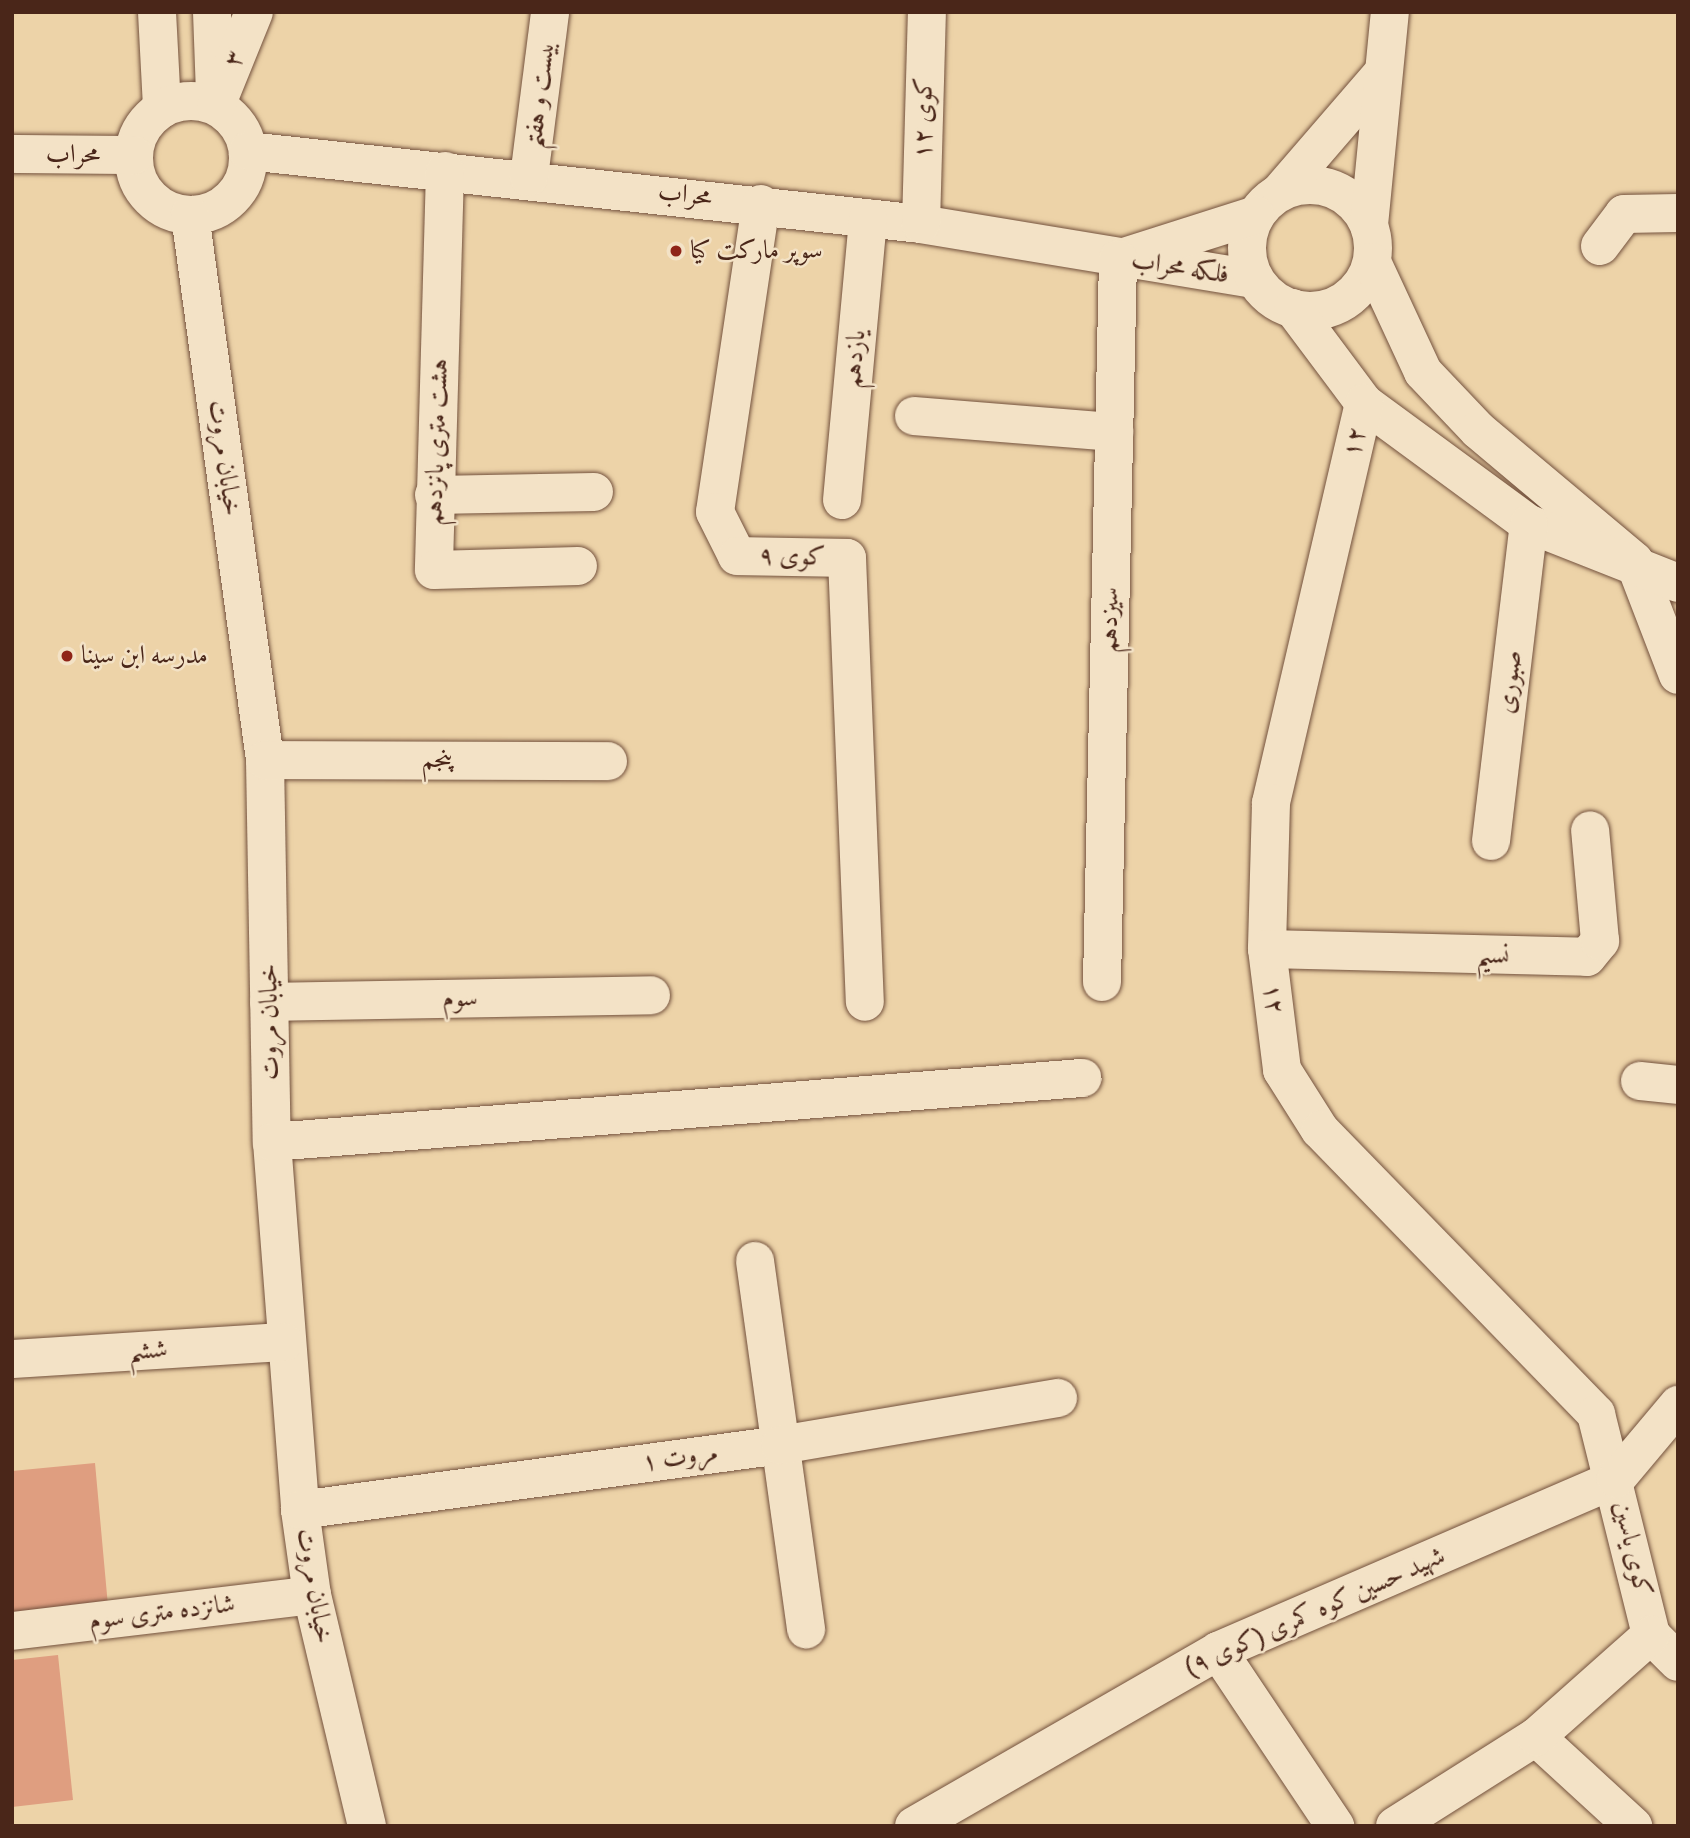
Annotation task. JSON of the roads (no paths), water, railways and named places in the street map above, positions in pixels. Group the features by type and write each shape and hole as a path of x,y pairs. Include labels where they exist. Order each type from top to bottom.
{"street":[{"path":"157,12 162,109"},
{"path":"212,12 216,106"},
{"name":"۳","path":"216,106 254,12"},
{"name":"بیست و هفتم","path":"529,177 550,12"},
{"name":"کوی ۱۲","path":"921,224 926,12"},
{"path":"1293,308 1323,309 1351,296 1371,244 1380,76 1390,12"},
{"path":"1268,204 1380,76"},
{"path":"179,102 216,106 232,117 248,152 240,189 226,203 190,215 156,203 136,172 134,155 148,121 162,109 179,102"},
{"name":"محراب","path":"248,152 529,177 761,204 921,224 1118,259"},
{"name":"محراب","path":"12,154 134,155"},
{"name":"هشت متری پانزدهم","path":"445,171 434,570 578,566"},
{"name":"فلکه محراب","path":"1118,259 1268,204 1301,185 1342,193 1371,244"},
{"name":"کوی ۹","path":"761,204 715,512 737,556 847,558 865,1002"},
{"name":"فلکه محراب","path":"1255,279 1247,247 1268,204"},
{"path":"1600,246 1624,214 1678,213"},
{"name":"خیابان مروت","path":"190,215 265,760 272,1142 283,1342 300,1510 313,1595 361,1823"},
{"name":"یازدهم","path":"842,500 868,218"},
{"path":"1371,244 1423,372 1478,430 1634,561 1678,583"},
{"name":"فلکه محراب","path":"1118,259 1255,279 1293,308 1364,402 1529,524 1634,561"},
{"name":"سیزدهم","path":"1102,982 1118,259"},
{"name":"۱۲","path":"1364,402 1271,803 1266,949 1282,1070 1320,1130 1596,1414 1616,1479"},
{"path":"914,416 1114,432"},
{"path":"434,495 594,492"},
{"name":"صبوری","path":"1490,841 1529,524"},
{"path":"1634,561 1678,676"},
{"name":"پنجم","path":"265,760 608,761"},
{"name":"نسیم","path":"1266,949 1587,957 1600,941 1590,830"},
{"name":"سوم","path":"270,1002 651,995"},
{"path":"272,1142 1082,1079"},
{"path":"1640,1081 1678,1086"},
{"path":"755,1261 806,1629"},
{"name":"ششم","path":"12,1359 283,1342"},
{"name":"مروت ۱","path":"300,1510 780,1445 1058,1398"},
{"name":"کوی یاسین","path":"1651,1635 1616,1479 1678,1405"},
{"name":"شهید حسین کوه کمری (کوی ۹)","path":"914,1826 1219,1651 1616,1479"},
{"name":"شانزده متری سوم","path":"12,1631 313,1595"},
{"path":"1395,1826 1536,1737 1651,1635 1678,1662"},
{"path":"1219,1651 1335,1826"},
{"path":"1536,1737 1633,1826"}],"place":[{"name":"سوپر مارکت کیا","path":"676,251"},
{"name":"مدرسه ابن سینا","path":"67,656"}]}
